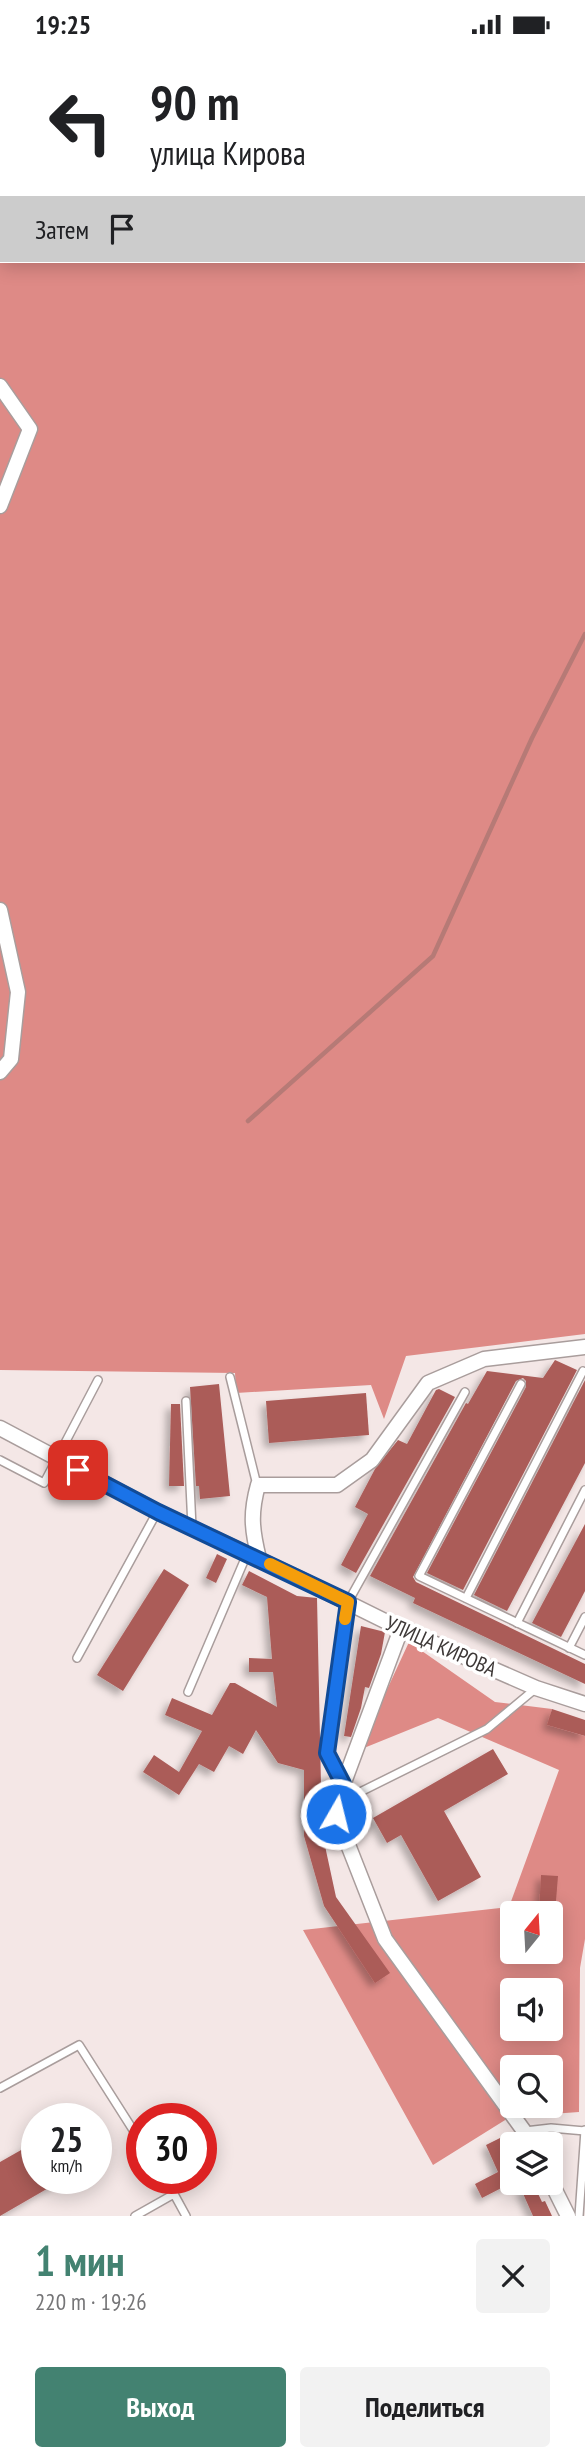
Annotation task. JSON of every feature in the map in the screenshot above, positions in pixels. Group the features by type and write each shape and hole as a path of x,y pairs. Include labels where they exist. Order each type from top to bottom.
{"street":[{"path":"0,386 30,429 0,506"},
{"path":"0,910 18,992 11,1059 0,1072"},
{"path":"253,1556 252,1507 258,1485 337,1485 372,1460 428,1383 484,1359 585,1346"},
{"name":"УЛИЦА КИРОВА","path":"0,1428 158,1512 401,1629 536,1688 585,1704"},
{"path":"401,1629 343,1784 336,1814 385,1939 523,2132"},
{"path":"558,2195 568,2216"}],"lane":[{"path":"466,1598 583,1371"},
{"path":"230,1377 258,1485"},
{"path":"0,1460 44,1483 99,1380"},
{"path":"521,1384 419,1576 585,1655"},
{"path":"343,1784 327,1753 348,1602 465,1392"},
{"path":"186,1401 192,1527"},
{"path":"517,1623 585,1490"},
{"path":"77,1658 158,1512"},
{"path":"188,1692 253,1556"},
{"path":"569,1648 585,1616"},
{"path":"337,1804 487,1729 536,1688"},
{"path":"0,2088 79,2045 126,2119"},
{"path":"542,2132 551,2129 585,2131 579,2216"},
{"path":"135,2216 174,2194 186,2216"}],"shaded area":[{"path":"0,263 585,263 585,1334 406,1356 384,1419 371,1385 236,1393 235,1373 0,1370"},
{"path":"409,1642 495,1702 552,1709 548,1725 585,1736 585,1939 580,1968 579,2112 563,2113 563,2055 500,2055 500,2118 508,2118 433,2165 303,1930 500,1908 500,1964 564,1963 564,1901 511,1901 559,1770 438,1718 359,1750"}],"building":[{"path":"555,1360 577,1370 463,1590 427,1573 526,1387 523,1378 516,1381 413,1577 416,1582 585,1664 585,1684 413,1603 415,1598 370,1576 466,1403 468,1404 487,1371 543,1378"},
{"path":"585,1380 585,1463 507,1611 474,1595"},
{"path":"219,1384 230,1496 200,1499 199,1486 196,1486 190,1387"},
{"path":"439,1389 455,1397 356,1573 341,1565 368,1514 355,1507 375,1469 398,1440 407,1444"},
{"path":"366,1393 369,1435 269,1443 266,1401"},
{"path":"171,1404 180,1404 184,1486 169,1486"},
{"path":"585,1524 585,1591 561,1637 532,1623"},
{"path":"217,1554 227,1559 216,1583 206,1578"},
{"path":"164,1569 189,1585 123,1691 97,1675"},
{"path":"249,1571 297,1596 317,1598 322,1832 336,1897 390,1973 375,1983 324,1906 304,1836 304,1770 278,1763 256,1730 243,1754 229,1746 214,1772 199,1764 179,1795 143,1772 154,1755 179,1772 202,1731 165,1715 172,1698 212,1715 230,1683 235,1683 277,1707 273,1672 249,1672 249,1658 272,1659 267,1597 242,1585"},
{"path":"361,1626 385,1632 381,1654 369,1688 365,1687 351,1737 344,1736"},
{"path":"552,1709 585,1720 585,1736 547,1725"},
{"path":"493,1749 508,1774 444,1811 481,1877 438,1901 401,1835 387,1843 373,1818"},
{"path":"541,1875 558,1876 556,1901 540,1901"},
{"path":"500,2138 500,2189 482,2198 475,2184 498,2172 486,2145"},
{"path":"21,2150 21,2194 38,2194 0,2216 0,2162"},
{"path":"524,2195 539,2195 542,2202 545,2201 552,2216 533,2216"}],"waterway":[{"path":"248,1121 433,956 532,738 585,634"}],"slow traffic":[{"path":"270,1564 348,1602 345,1619"}],"route":[{"path":"78,1470 158,1512 348,1602 327,1753 343,1784 336,1814"}]}
